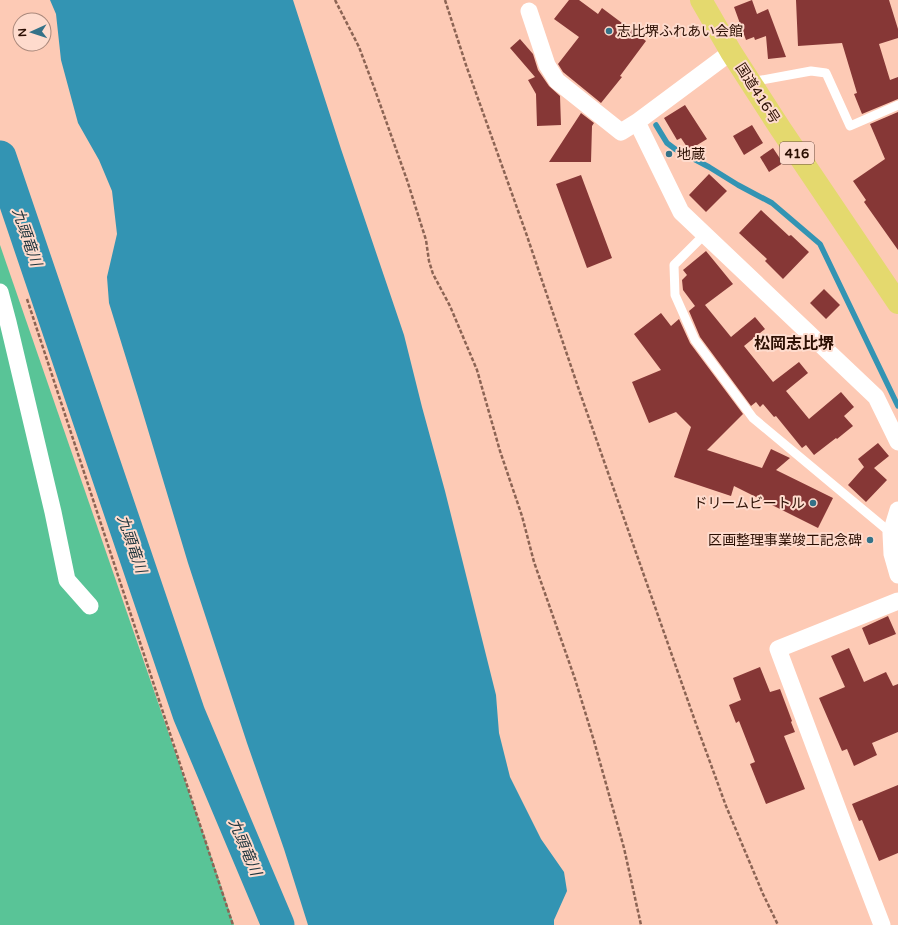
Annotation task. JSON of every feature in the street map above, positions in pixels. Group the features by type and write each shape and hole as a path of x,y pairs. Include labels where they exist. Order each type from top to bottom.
{"highway":[{"name":"国道416号","path":"701,0 780,128 898,303"}],"street":[{"path":"529,11 547,65 556,81 621,132 637,122 732,52"},
{"path":"637,122 681,212 876,397 898,442"},
{"path":"0,292 53,512 67,580 90,606"},
{"path":"898,510 891,533 892,554 898,575"},
{"path":"882,925 778,649 898,601"}],"lane":[{"path":"751,82 811,71 826,73 850,126 898,105"},
{"path":"704,234 674,265 674,295 695,340 753,418 891,533"}],"path":[{"path":"335,0 359,47 375,90 407,180 426,240 429,261 433,274 450,306 477,370 500,451 522,516 534,562 575,679 594,741 624,848 641,925"},
{"path":"445,0 466,65 526,233 580,394 695,722 726,806 763,894 778,925"},
{"path":"27,299 233,925"}],"green space":[{"path":"0,245 209,850 234,925 0,925"}],"water":[{"path":"50,0 293,0 341,149 404,335 496,695 499,733 510,777 541,839 564,872 567,891 554,920 554,925 308,925 188,563 109,303 107,277 117,234 112,191 99,160 78,123 61,60 56,14"}],"building":[{"path":"569,0 579,0 598,14 602,8 646,41 620,76 622,77 601,103 563,72 558,64 579,37 554,19"},
{"path":"752,0 757,14 768,9 786,57 768,59 766,36 755,40 754,37 746,40 734,7"},
{"path":"796,0 889,0 898,29 898,38 879,44 890,80 898,77 898,99 862,114 854,94 857,93 842,43 798,46"},
{"path":"520,39 533,54 538,70 549,86 560,96 561,125 537,126 536,94 528,80 535,77 510,48"},
{"path":"685,105 707,139 689,150 681,138 677,140 664,118"},
{"path":"898,112 898,250 864,202 866,200 853,181 885,159 870,124"},
{"path":"581,113 594,123 592,126 591,162 549,162"},
{"path":"752,125 763,143 744,155 733,136"},
{"path":"773,148 783,163 769,172 760,157"},
{"path":"709,174 727,191 706,212 689,195"},
{"path":"581,175 612,258 587,268 556,184"},
{"path":"761,210 809,252 783,279 765,261 767,259 739,233"},
{"path":"706,251 733,284 705,305 731,337 755,317 765,329 744,346 773,382 799,362 808,373 786,391 809,419 841,392 854,407 844,416 853,426 814,455 806,445 802,448 776,416 774,417 763,404 760,407 756,402 751,406 700,337 689,311 695,306 683,290 682,280 687,275 683,270"},
{"path":"824,289 840,305 826,319 810,303"},
{"path":"661,313 671,326 679,319 690,343 743,414 707,450 762,468 771,449 790,458 776,470 833,498 818,528 734,486 731,496 674,477 691,427 676,412 649,423 632,382 661,370 634,334"},
{"path":"878,443 889,456 874,468 887,480 866,502 848,485 864,467 858,459"},
{"path":"888,616 896,634 869,645 862,628"},
{"path":"849,648 864,682 886,672 893,686 898,684 898,732 872,743 877,755 854,766 847,749 842,751 819,698 845,687 831,656"},
{"path":"760,667 770,692 780,689 792,721 791,722 795,732 784,736 805,789 766,804 750,764 755,762 739,721 736,723 729,705 741,700 733,678"},
{"path":"898,785 898,853 879,861 862,820 859,821 852,804"}],"waterway":[{"path":"656,125 667,143 675,149 772,203 820,244 898,406"},
{"name":"九頭竜川","path":"0,157 189,714 278,925"}],"place":[{"name":"志比堺ふれあい会館","path":"609,31"},
{"name":"地蔵","path":"669,154"},
{"name":"ドリームビートル","path":"813,503"},
{"name":"区画整理事業竣工記念碑","path":"870,540"}],"district":[{"name":"松岡志比堺","path":"794,343"}]}
